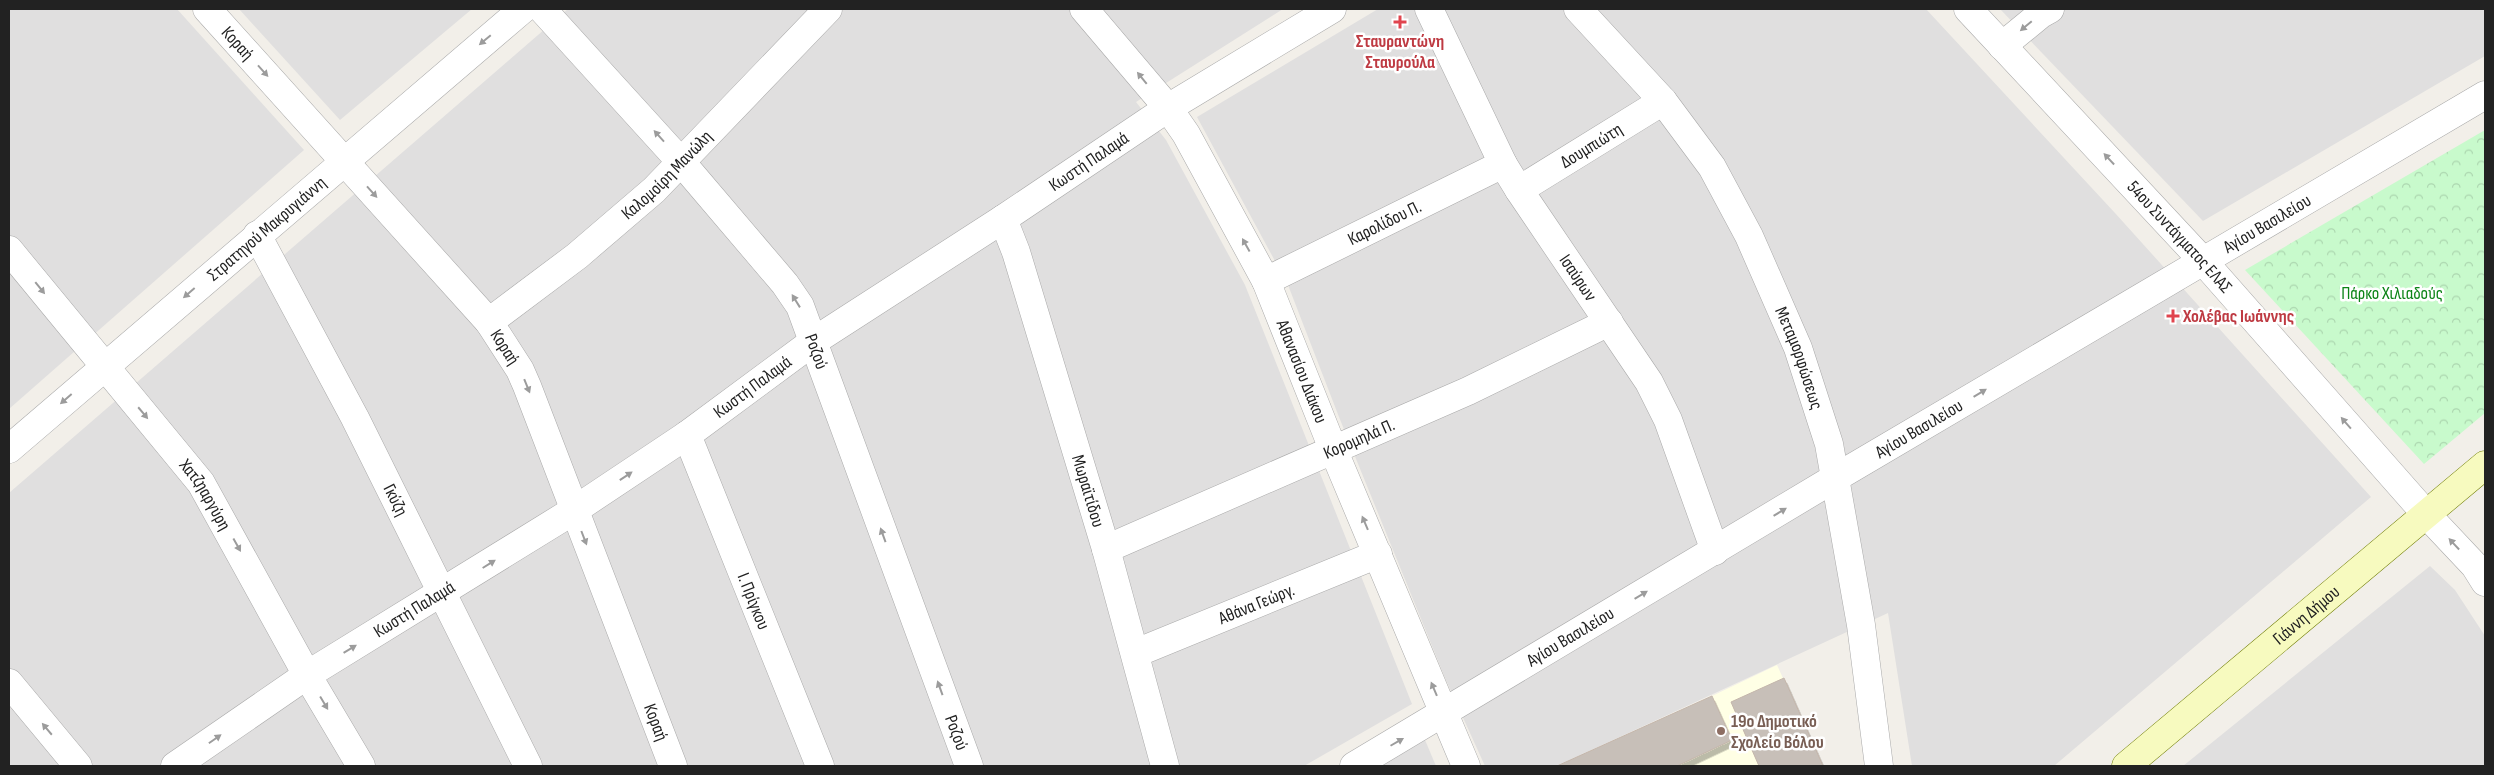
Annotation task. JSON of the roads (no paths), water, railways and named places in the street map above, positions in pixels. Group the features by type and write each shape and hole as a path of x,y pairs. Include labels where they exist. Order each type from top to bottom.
{"street":[{"name":"Κοραή","path":"207,9 489,322 520,370 528,386 574,511 673,766"},
{"name":"Στρατηγού Μακρυγιάννη","path":"9,449 343,160 523,9"},
{"name":"Ροζού","path":"542,9 682,163 785,284 800,306 969,766"},
{"name":"Καλομοίρη Μανώλη","path":"489,322 616,225 682,163 828,9"},
{"name":"Αθανασίου Διάκου","path":"1084,9 1168,108 1186,134 1266,281 1466,766"},
{"name":"Κωστή Παλαμά","path":"175,766 307,675 574,511 687,435 814,340 1003,219 1168,108 1332,9"},
{"name":"Ισαύρων","path":"1429,9 1503,164 1649,382 1668,420 1715,551"},
{"name":"Μεταμορφώσεως","path":"1578,9 1663,101 1712,167 1766,270 1810,379 1827,436 1835,478 1861,625 1879,766"},
{"name":"54ου Συντάγματος ΕΛΑΣ","path":"1968,9 2203,261 2426,514 2475,566 2485,582"},
{"path":"2002,46 2041,14 2050,9"},
{"name":"Αγίου Βασιλείου","path":"1354,766 1835,478 2485,95"},
{"name":"Δουμπιώτη","path":"1519,190 1663,101"},
{"name":"Καρολίδου Π.","path":"1266,281 1503,164"},
{"name":"Μωραϊτίδου","path":"1003,219 1019,261 1106,549 1136,653 1165,766"},
{"name":"Γκύζη","path":"256,235 355,418 528,766"},
{"name":"Χατζηαργύρη","path":"9,250 201,483 307,675 361,766"},
{"name":"Κορομηλά Π.","path":"1106,549 1468,391 1608,322"},
{"name":"Ι. Πρίγκου","path":"687,435 820,766"},
{"name":"Γιάννη Δήμου","path":"2128,766 2485,464"},
{"name":"Αθάνα Γεώργ.","path":"1136,653 1378,554"},
{"path":"9,683 78,766"}],"place":[{"name":"Σταυραντώνη Σταυρούλα","path":"1400,22"},
{"name":"Χολέβας Ιωάννης","path":"2173,316"},
{"name":"19ο Δημοτικό Σχολείο Βόλου","path":"1721,731"}],"park label":[{"name":"Πάρκο Χιλιαδούς","path":"2392,293"}]}
